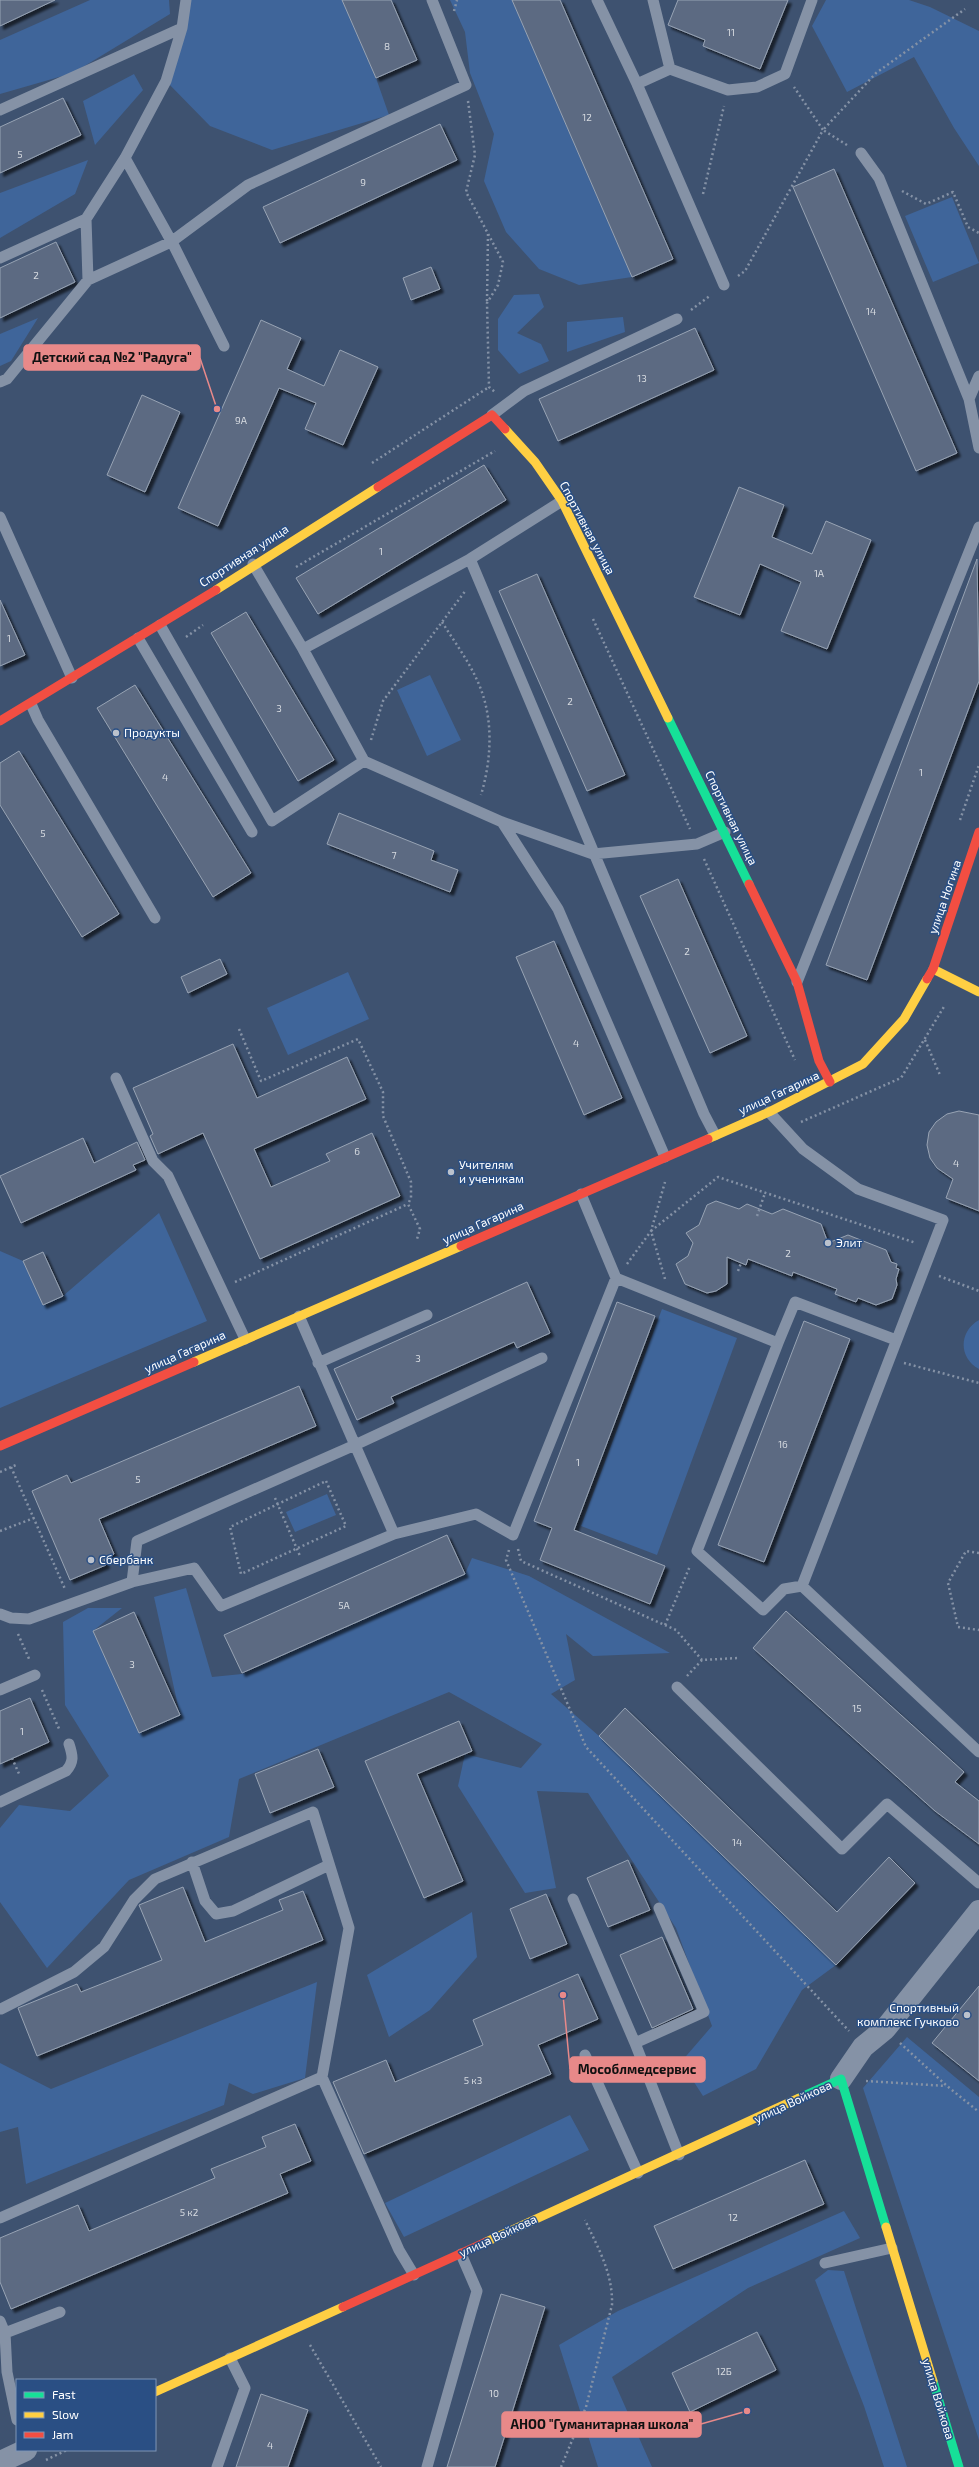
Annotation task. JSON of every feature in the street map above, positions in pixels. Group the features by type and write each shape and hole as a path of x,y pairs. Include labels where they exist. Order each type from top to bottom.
{"street":[{"name":"Спортивная улица","path":"0,721 31,704 160,625 253,564 492,415 535,462 562,501 798,982 819,1061 830,1082"},
{"name":"улица Ногина","path":"933,969 979,832"},
{"name":"улица Гагарина","path":"0,1446 769,1112 830,1082 863,1064 904,1019 933,969"},
{"path":"933,969 979,992"},
{"name":"улица Войкова","path":"156,2392 679,2155 841,2079 863,2047 885,2029 979,1911"},
{"name":"улица Войкова","path":"841,2079 959,2467"},
{"path":"0,2462 29,2453"}],"lane":[{"path":"0,258 86,219 125,158 166,81 182,28 186,0"},
{"path":"0,382 7,379 88,280 171,242 248,185 466,85 432,0"},
{"path":"597,0 637,84 724,286"},
{"path":"653,0 670,69"},
{"path":"637,84 670,69 728,90 757,87 785,74 812,0"},
{"path":"0,110 182,28"},
{"path":"861,153 879,178 969,399 979,448"},
{"path":"125,158 171,242 224,346"},
{"path":"86,219 88,280"},
{"path":"492,415 524,391 677,319"},
{"path":"969,399 979,376"},
{"path":"303,649 470,559 562,501"},
{"path":"0,517 72,678"},
{"path":"798,982 979,527"},
{"path":"470,559 593,854 704,1114 715,1135"},
{"path":"253,564 303,649 364,761 502,822 593,854 697,844 725,832"},
{"path":"160,625 272,821 364,761"},
{"path":"138,638 252,832"},
{"path":"31,704 38,720 154,918"},
{"path":"502,822 558,909 665,1157"},
{"path":"116,1078 153,1161 168,1176 245,1339"},
{"path":"769,1112 803,1149 858,1189 943,1220 888,1359 802,1586"},
{"path":"581,1194 620,1273 778,1343"},
{"path":"0,1614 12,1618 29,1619 132,1582 194,1568 221,1606 394,1534 476,1514 514,1535 620,1273"},
{"path":"802,1586 784,1589 763,1610 697,1551 795,1302 896,1340"},
{"path":"318,1363 427,1315"},
{"path":"299,1316 318,1363 394,1534"},
{"path":"132,1582 137,1541 355,1445 542,1358"},
{"path":"802,1586 979,1752"},
{"path":"0,1690 35,1675"},
{"path":"677,1687 842,1849 886,1804 979,1883"},
{"path":"0,1802 66,1771 72,1765 73,1756 69,1744"},
{"path":"0,2008 74,1972 104,1947 134,1900 154,1879 313,1812 349,1928 322,2077 399,2250 414,2275"},
{"path":"192,1862 205,1901 216,1914 233,1911 329,1865"},
{"path":"574,1899 635,2043 679,2155"},
{"path":"635,2043 704,2012 659,1908"},
{"path":"585,2055 638,2173"},
{"path":"0,2218 322,2077"},
{"path":"825,2263 892,2248"},
{"path":"427,2467 477,2291 461,2254"},
{"path":"5,2333 60,2312"},
{"path":"0,2321 5,2333 7,2372 16,2415"},
{"path":"217,2467 245,2388 230,2358"}],"path":[{"path":"677,319 745,271 823,130 876,73 965,9"},
{"path":"785,74 823,130 861,153"},
{"path":"466,85 475,155 466,192 502,262 498,285 487,303"},
{"path":"697,222 728,90"},
{"path":"879,178 926,204 954,192 968,227 979,233"},
{"path":"488,234 487,303 489,387"},
{"path":"294,568 496,451 501,457"},
{"path":"364,761 383,701 477,575"},
{"path":"591,614 796,1063"},
{"path":"172,647 210,622"},
{"path":"442,622 477,681 490,728 488,771 476,810"},
{"path":"958,825 979,765"},
{"path":"222,1288 408,1204 411,1198 411,1182 383,1116 383,1092 358,1039 261,1081 239,1029"},
{"path":"925,1040 940,1075"},
{"path":"620,1273 651,1231 718,1177 916,1243"},
{"path":"665,1182 651,1231 666,1286"},
{"path":"757,1216 765,1193"},
{"path":"408,1204 420,1230 417,1239"},
{"path":"738,1271 741,1263"},
{"path":"924,1270 979,1291"},
{"path":"888,1359 979,1383"},
{"path":"12,1467 71,1603"},
{"path":"326,1481 346,1526 297,1549 241,1574 230,1528 326,1481"},
{"path":"268,1483 302,1562"},
{"path":"0,1531 34,1518"},
{"path":"514,1535 521,1561 676,1630 702,1660"},
{"path":"514,1535 506,1560 586,1747 863,2047"},
{"path":"665,1625 697,1551"},
{"path":"979,1552 966,1551 948,1584 958,1627 979,1630"},
{"path":"12,1618 60,1732 69,1744"},
{"path":"677,1687 702,1660 738,1658"},
{"path":"885,2029 947,2086 979,2112"},
{"path":"841,2079 947,2086"},
{"path":"561,2467 586,2407 612,2305 612,2291 608,2270 584,2218"},
{"path":"309,2342 381,2467"},
{"path":"29,2453 54,2451"}],"shaded area":[{"path":"90,0 169,0 170,14 73,73 0,94 0,40"},
{"path":"186,0 342,0 376,78 389,115 272,150 210,126 166,81"},
{"path":"450,0 512,0 632,277 579,285 539,269 506,232 484,181 494,134 470,73 465,32"},
{"path":"826,0 909,0 930,7 979,31 979,166 954,128 914,57 847,92 812,26"},
{"path":"134,74 143,90 95,145 83,101"},
{"path":"88,160 75,194 0,238 0,193"},
{"path":"952,197 979,263 933,282 905,216"},
{"path":"539,294 544,307 517,333 541,344 549,361 519,374 498,350 498,319 514,295"},
{"path":"623,317 625,332 567,352 567,322"},
{"path":"38,318 11,361 0,366 0,334"},
{"path":"430,675 461,740 427,756 397,690"},
{"path":"348,972 369,1019 288,1055 267,1008"},
{"path":"159,1213 207,1321 0,1408 0,1251 23,1261 43,1305 63,1296"},
{"path":"662,1309 737,1338 657,1555 581,1526"},
{"path":"979,1320 979,1369 967,1358 964,1352 964,1344 968,1331 972,1325"},
{"path":"327,1494 336,1515 295,1532 286,1512"},
{"path":"472,1558 529,1576 670,1653 593,1656 566,1634 575,1680 551,1694 599,1736 836,1965 802,1990 756,2069 703,2096 681,2062 712,2026 676,1928 588,1793 537,1791 556,1888 525,1893 458,1786 465,1754 521,1768 542,1744 449,1692 239,1779 229,1837 129,1880 47,1968 0,1902 0,1828 19,1805 70,1811 109,1776 65,1705 63,1622 88,1608 122,1608 93,1631 139,1733 180,1715 154,1597 186,1588 212,1677 242,1674 465,1574"},
{"path":"472,1912 477,1957 430,2010 389,2037 367,1975"},
{"path":"317,1982 305,2078 253,2094 229,2083 224,2105 26,2184 18,2127 0,2132 0,2063 51,2089"},
{"path":"907,2037 979,2097 979,2440 863,2088"},
{"path":"570,2115 589,2150 404,2237 385,2203"},
{"path":"844,2211 860,2238 748,2288 612,2377 652,2467 598,2467 559,2345 618,2311"},
{"path":"828,2270 844,2271 907,2467 884,2467 864,2406 815,2280"}],"building":[{"path":"0,0 55,0 0,26"},
{"path":"342,0 391,0 417,60 376,78"},
{"path":"512,0 560,0 673,259 632,277"},
{"path":"678,0 788,0 760,69 703,46 705,40 668,25"},
{"path":"63,98 81,135 0,173 0,127"},
{"path":"440,124 457,160 280,243 263,207"},
{"path":"834,169 957,453 916,471 793,187"},
{"path":"56,242 75,282 0,318 0,268"},
{"path":"431,267 440,289 411,300 403,278"},
{"path":"261,320 301,338 287,369 324,386 340,350 378,367 343,445 305,429 316,403 279,388 218,526 178,508"},
{"path":"695,328 714,370 558,441 539,399"},
{"path":"142,395 180,412 145,492 107,475"},
{"path":"484,465 506,500 318,614 296,578"},
{"path":"739,487 784,505 772,537 812,554 826,521 871,540 827,649 781,631 801,582 760,564 740,615 694,597"},
{"path":"977,559 979,681 867,980 826,965"},
{"path":"537,574 625,775 587,791 499,591"},
{"path":"0,600 25,655 0,666"},
{"path":"246,612 334,760 298,781 211,633"},
{"path":"135,685 251,873 213,897 97,708"},
{"path":"19,751 119,914 82,937 0,805 0,763"},
{"path":"339,813 434,851 431,860 458,870 450,892 327,844"},
{"path":"678,879 747,1036 710,1053 640,896"},
{"path":"554,941 622,1098 584,1115 516,957"},
{"path":"220,959 227,974 188,993 181,977"},
{"path":"233,1044 257,1098 347,1057 366,1099 254,1149 271,1187 330,1161 326,1154 372,1133 400,1196 260,1259 203,1133 158,1154 150,1136 153,1134 133,1088"},
{"path":"959,1111 979,1115 979,1211 946,1198 953,1179 937,1168 930,1158 927,1145 929,1132 936,1122 947,1114"},
{"path":"83,1138 94,1163 137,1142 145,1160 133,1165 136,1170 21,1223 0,1176"},
{"path":"716,1201 739,1209 747,1204 772,1214 783,1209 821,1224 828,1243 848,1235 886,1250 891,1262 897,1264 896,1268 899,1269 896,1279 897,1285 892,1299 876,1305 858,1298 856,1302 835,1294 837,1289 793,1272 792,1276 748,1259 746,1265 727,1257 727,1284 716,1291 707,1293 685,1284 676,1264 688,1256 693,1243 686,1233 699,1225 707,1205"},
{"path":"43,1252 63,1296 43,1305 23,1261"},
{"path":"527,1282 550,1333 517,1348 514,1342 391,1397 394,1403 357,1420 334,1369"},
{"path":"617,1302 655,1316 574,1530 665,1566 650,1604 540,1560 552,1528 534,1521"},
{"path":"804,1321 850,1339 764,1562 718,1545"},
{"path":"299,1386 316,1426 99,1519 114,1554 104,1559 106,1565 70,1580 32,1491 67,1475 71,1483"},
{"path":"447,1535 465,1574 242,1673 224,1635"},
{"path":"786,1611 964,1772 955,1782 979,1801 979,1844 935,1811 753,1648"},
{"path":"134,1612 180,1715 139,1733 93,1631"},
{"path":"30,1698 49,1742 0,1764 0,1711"},
{"path":"625,1708 837,1912 889,1857 915,1883 836,1965 599,1736"},
{"path":"459,1721 472,1751 417,1774 463,1881 424,1898 365,1761"},
{"path":"318,1749 334,1787 270,1813 255,1774"},
{"path":"628,1860 650,1910 608,1927 587,1878"},
{"path":"183,1887 205,1942 283,1910 279,1900 303,1891 323,1940 37,2056 18,2008 77,1984 81,1992 162,1960 139,1905"},
{"path":"546,1894 567,1944 530,1959 510,1909"},
{"path":"662,1937 693,2009 652,2028 620,1955"},
{"path":"578,1974 598,2019 538,2045 551,2074 364,2154 333,2082 386,2060 395,2082 483,2045 473,2020"},
{"name":"Спортивный комплекс Гучково","path":"979,1986 979,2081 932,2043"},
{"path":"295,2124 311,2161 280,2174 288,2193 11,2309 0,2282 0,2238 78,2205 89,2231 215,2178 211,2169 266,2147 262,2137"},
{"path":"805,2160 824,2204 673,2269 654,2226"},
{"path":"501,2294 545,2307 495,2467 447,2467"},
{"path":"757,2332 776,2370 690,2412 672,2373"},
{"path":"261,2394 308,2410 288,2467 236,2467"}],"traffic: fast":[{"path":"668,718 749,884"},
{"path":"799,2098 841,2079 886,2227"},
{"path":"933,2381 959,2467"}],"traffic: slow":[{"path":"505,429 535,462 562,501 668,718"},
{"path":"216,590 378,487"},
{"path":"933,969 979,992"},
{"path":"708,1139 769,1112 863,1064 904,1019 927,979"},
{"path":"194,1362 461,1246"},
{"path":"486,2242 799,2098"},
{"path":"886,2227 933,2381"},
{"path":"156,2392 343,2307"}],"traffic: jam":[{"path":"378,487 492,415 505,429"},
{"path":"0,721 216,590"},
{"path":"927,979 933,969 979,832"},
{"path":"749,884 797,982 819,1061 830,1082"},
{"path":"461,1246 708,1139"},
{"path":"0,1446 194,1362"},
{"path":"343,2307 486,2242"}],"place":[{"name":"Детский сад №2 \"Радуга\"","path":"217,409"},
{"name":"Продукты","path":"116,733"},
{"name":"Учителям и ученикам","path":"451,1172"},
{"name":"Элит","path":"828,1243"},
{"name":"Сбербанк","path":"91,1560"},
{"name":"Мособлмедсервис","path":"563,1995"},
{"name":"Спортивный комплекс Гучково","path":"967,2015"},
{"name":"АНОО \"Гуманитарная школа\"","path":"747,2411"}]}
